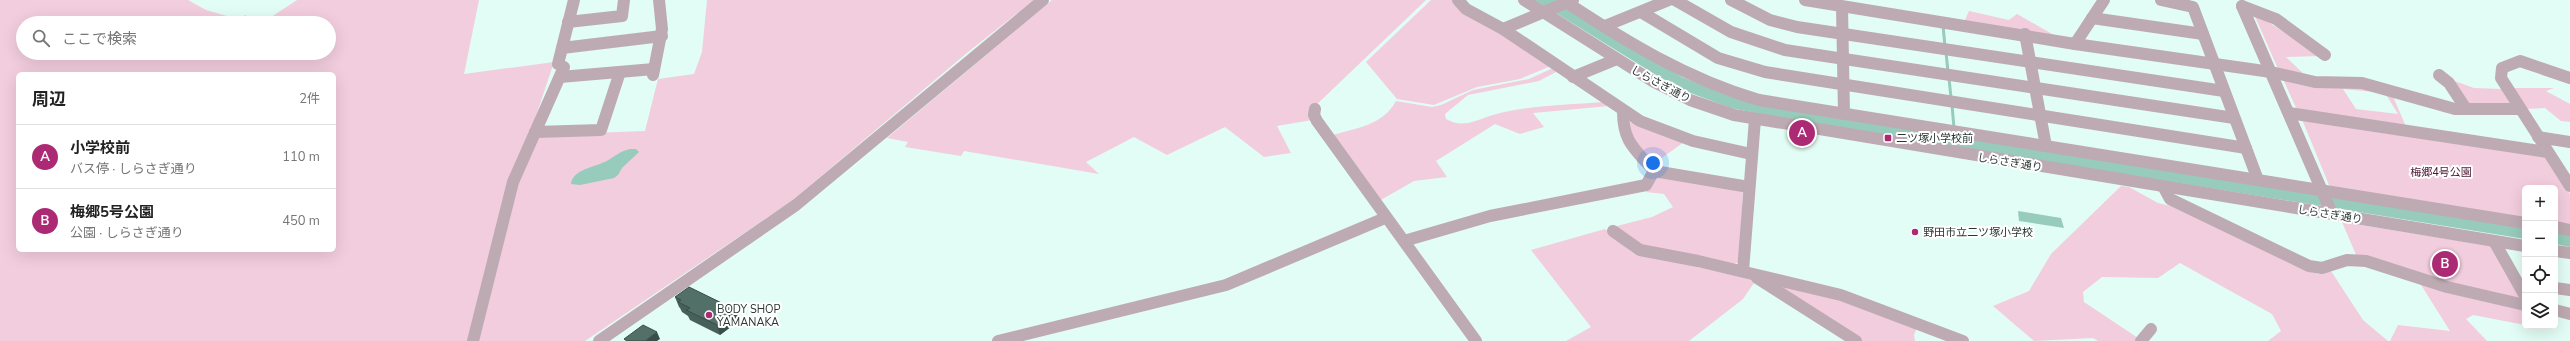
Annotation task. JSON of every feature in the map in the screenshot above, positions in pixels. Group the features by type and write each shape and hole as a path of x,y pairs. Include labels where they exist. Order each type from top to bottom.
{"street":[{"path":"473,341 503,216 513,182 564,67 558,64 574,0"},
{"path":"568,22 622,16 624,0"},
{"path":"560,77 620,72 653,72 662,36 664,15 659,0"},
{"path":"599,341 796,205 994,39 1043,0"},
{"path":"1458,0 1466,9 1503,29 1623,112 1669,134 1718,148 1751,154"},
{"name":"しらさぎ通り","path":"1524,0 1546,11 1617,59 1666,89 1690,100 1755,119 2164,188 2331,211 2522,246"},
{"path":"1606,26 1669,0"},
{"path":"1675,0 1731,32 1756,42 1792,52 2234,118"},
{"path":"1731,0 1770,20 1842,34 2224,91"},
{"path":"1805,0 1842,7 2025,34 2075,44 2271,72 2315,82 2362,83 2455,109 2520,109"},
{"path":"2075,44 2104,0"},
{"path":"2161,0 2193,7 2258,180"},
{"path":"1503,29 1567,2 1686,75 1714,87 1759,100 2258,180 2323,192 2522,223"},
{"path":"2325,55 2275,19 2256,10 2242,6 2331,211"},
{"path":"1842,7 1844,114"},
{"path":"1641,12 1718,58 1765,72 2246,148"},
{"path":"2092,18 2203,34"},
{"path":"2025,34 2046,146"},
{"path":"562,48 662,36"},
{"path":"1573,77 1617,59"},
{"path":"2570,78 2520,61 2502,68 2501,78 2547,152 2564,168 2570,186"},
{"path":"536,132 602,130 620,72"},
{"path":"2439,75 2449,83 2466,109"},
{"path":"1315,109 1314,115 1317,121 1476,341"},
{"path":"1623,112 1623,129 1626,138 1654,171 1749,187"},
{"path":"2289,113 2547,152"},
{"path":"1746,272 1749,187 1755,119"},
{"path":"2538,137 2570,142"},
{"path":"1404,242 1490,216 1646,185 1654,171"},
{"path":"2164,188 2167,197 2170,199 2309,266 2322,268 2347,260 2366,261 2447,287 2522,304"},
{"path":"998,341 1152,306 1215,289 1386,218"},
{"path":"2558,228 2570,230"},
{"path":"1613,231 1640,250 1746,272 1841,295 1963,341"},
{"path":"2494,241 2521,282 2524,293"},
{"path":"2558,251 2570,253"},
{"path":"1746,272 1856,341"},
{"path":"2558,288 2570,290"},
{"path":"2558,311 2570,314"},
{"path":"2142,341 2151,329"}],"green space":[{"path":"0,0 188,0 206,10 227,16 16,16 16,60 336,60 336,16 273,16 297,0 479,0 464,74 554,62 530,134 468,341 0,341"},
{"path":"707,0 1034,0 968,52 793,200 585,341 477,341 518,181 537,135 645,131 658,79 694,74 702,52"},
{"path":"1052,0 1426,0 1312,109 1312,120 1277,126 1291,153 1264,157 1225,127 1167,155 1134,137 1086,162 1099,174 964,151 961,156 905,147 908,142 887,138"},
{"path":"1431,0 1455,0 1551,66 1520,79 1477,87 1434,105 1397,99 1366,62"},
{"path":"1969,11 2009,20 2017,14 2054,35 1964,22"},
{"path":"2253,12 2321,56 2286,57 2309,79 2279,71"},
{"path":"1553,68 1558,71 1539,81 1468,95 1445,114 1446,119 1458,123 1470,123 1493,115 1534,107 1603,102 1609,106 1533,113 1544,127 1520,134 1495,124 1436,161 1447,177 1414,181 1379,201 1333,135 1369,124 1377,120 1391,109 1396,101 1432,107 1441,105 1473,90 1529,79"},
{"path":"2282,77 2363,86 2392,94 2407,129 2298,112","holes":["2343,89 2385,93 2398,114 2356,109"]},
{"path":"2449,79 2474,88 2502,89 2513,106 2469,106"},
{"path":"2511,88 2554,88 2546,91 2570,104 2570,122 2561,121 2545,108 2524,109"},
{"name":"梅郷4号公園","path":"2301,117 2545,156 2570,194 2570,226 2558,224 2558,185 2522,185 2522,219 2336,189 2329,185"},
{"path":"1635,122 1684,142 1652,165 1631,138 1628,123"},
{"path":"1659,176 1743,191 1739,262 1731,265 1641,248 1613,227 1652,217 1673,207 1664,194 1646,192"},
{"path":"2121,186 2129,187 2158,203 2183,209 2306,271 2319,274 2331,271 2363,320 2388,341 2268,341 2281,331 2272,314 2180,263 2158,278 2102,277 2083,292 2084,302 2138,338 2136,341 2098,341 2093,338 2034,341 1993,306 2029,291 2051,254"},
{"path":"2342,222 2491,246 2522,302 2357,257"},
{"path":"1605,229 1632,252 1756,280 1743,299 1689,341 1566,341 1591,327 1531,250"},
{"path":"2418,280 2522,309 2522,324 2473,315 2466,319 2487,341 2390,341 2398,325 2450,331"},
{"path":"1764,281 1839,299 1917,327 1914,335 1915,341 1858,341"}],"shaded area":[{"path":"1535,0 1556,0 1682,77 1726,95 2522,227 2522,239 1796,121 1731,108 1677,88"},
{"path":"630,149 636,149 639,152 614,178 580,185 571,184 572,179 579,173"},
{"path":"2018,211 2061,218 2064,228 2019,221"},
{"path":"2558,232 2570,234 2570,247 2558,245"}],"building":[{"path":"689,287 736,310 717,325 686,310 690,308 678,302 681,300 675,297"},
{"path":"643,325 657,332 645,341 627,341 624,339"}],"waterway":[{"path":"1943,25 1945,47"},
{"path":"1946,52 1948,72"},
{"path":"1949,78 1951,98"},
{"path":"1952,105 1954,128"}],"place":[{"name":"小学校前","path":"1802,133"},
{"name":"二ツ塚小学校前","path":"1888,138"},
{"name":"野田市立二ツ塚小学校","path":"1915,232"},
{"name":"梅郷5号公園","path":"2445,264"},
{"name":"BODY SHOP YAMANAKA","path":"709,315"}]}
